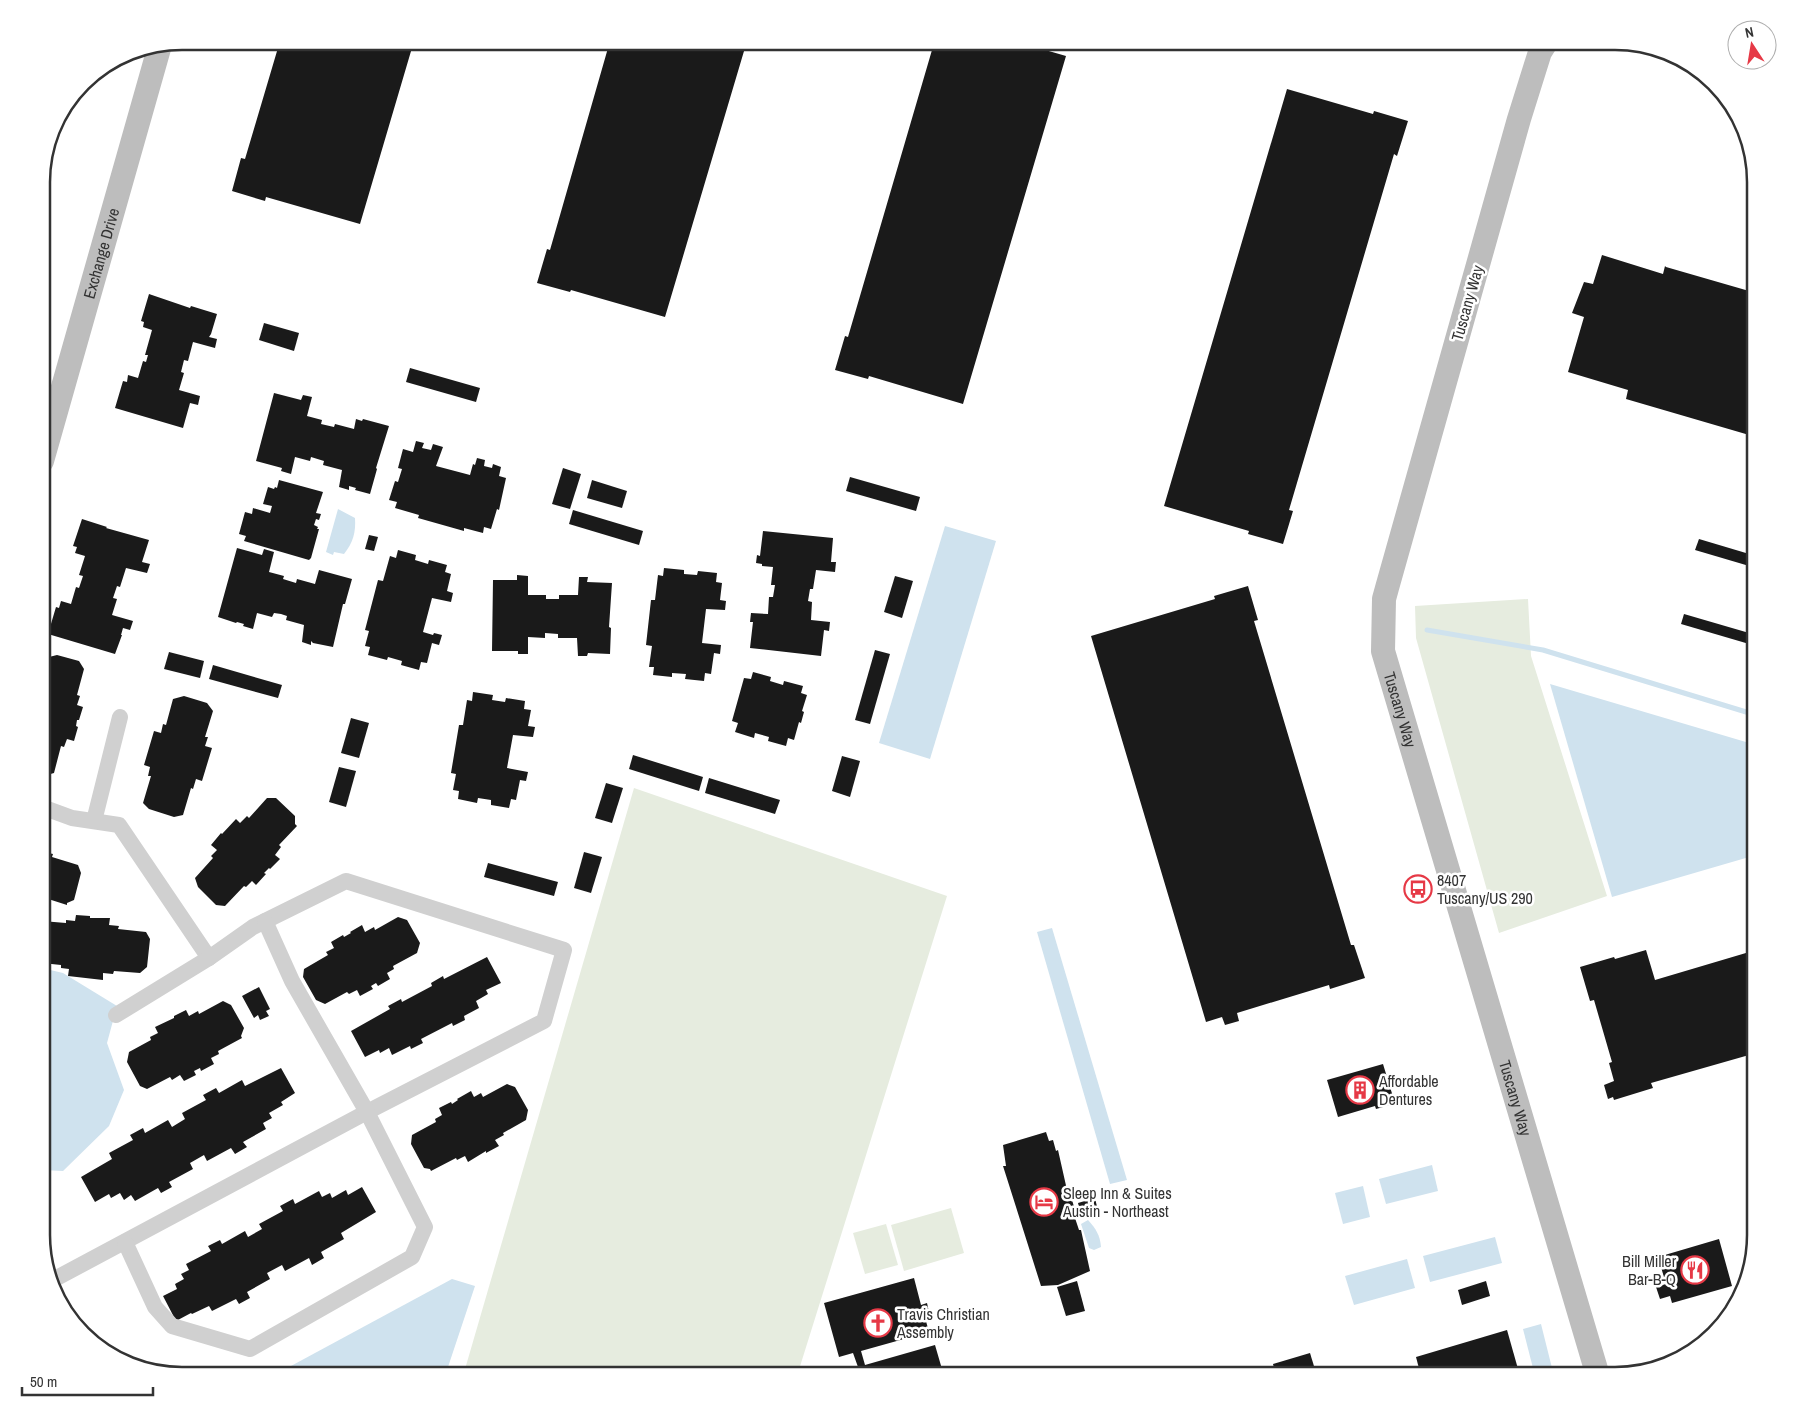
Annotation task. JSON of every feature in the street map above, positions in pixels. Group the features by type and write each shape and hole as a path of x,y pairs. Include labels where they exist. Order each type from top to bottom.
{"street":[{"name":"Tuscany Way","path":"1541,50 1519,119 1385,594 1384,651 1595,1367"},
{"name":"Exchange Drive","path":"50,433 158,53"},
{"path":"94,821 120,718"},
{"path":"50,810 72,818 119,824 208,958"},
{"path":"57,1278 367,1112 544,1021 564,950 346,881 253,927 208,958 116,1015"},
{"path":"125,1242 155,1307 172,1326 250,1349 412,1257 425,1227 367,1112 292,980 265,921"}],"shaded area":[{"path":"1528,599 1531,656 1607,896 1499,933 1416,638 1415,606"},
{"path":"634,788 947,896 800,1367 466,1367"},
{"path":"951,1208 964,1253 904,1271 891,1225"},
{"path":"886,1224 898,1265 865,1274 853,1233"}],"water":[{"path":"338,509 355,518 355,528 352,541 344,554 334,552 333,555 326,552"},
{"path":"945,526 996,541 930,759 879,743"},
{"path":"1550,684 1747,742 1747,858 1612,897"},
{"path":"1052,928 1127,1180 1110,1184 1037,932"},
{"path":"50,970 63,973 117,1006 107,1043 124,1090 109,1126 63,1171 50,1170"},
{"path":"1432,1165 1438,1191 1386,1204 1379,1179"},
{"path":"1363,1186 1370,1217 1343,1224 1335,1193"},
{"path":"1088,1220 1100,1239 1101,1247 1094,1250 1089,1248 1081,1224"},
{"path":"1495,1237 1502,1263 1430,1282 1423,1256"},
{"path":"1407,1259 1415,1288 1354,1305 1345,1276"},
{"path":"452,1279 475,1286 448,1367 289,1367"},
{"path":"1541,1324 1552,1367 1533,1367 1523,1329"}],"building":[{"path":"277,50 411,50 360,224 266,197 265,201 232,191 241,158 245,159"},
{"path":"607,50 744,50 665,317 571,290 570,292 537,283 547,249 550,250"},
{"path":"932,50 1045,50 1066,56 963,404 869,376 868,379 835,370 845,336 848,337"},
{"path":"1287,89 1373,114 1374,111 1408,121 1397,156 1394,154 1289,510 1293,511 1283,544 1248,534 1249,531 1164,506"},
{"path":"1602,255 1663,274 1665,266 1747,290 1747,434 1626,399 1628,390 1568,372 1584,317 1572,313 1584,282 1593,284"},
{"path":"149,294 190,308 191,306 217,314 209,337 217,339 215,348 193,342 188,361 184,360 181,372 184,373 179,390 200,396 198,405 190,403 183,428 115,408 123,381 127,382 128,375 138,378 143,361 146,362 148,355 145,355 152,330 143,327 144,322 141,321"},
{"path":"264,323 299,333 294,351 259,340"},
{"path":"410,368 480,388 476,402 406,382"},
{"path":"274,393 301,400 303,395 312,397 307,416 322,420 321,424 334,427 335,424 354,429 356,419 362,421 363,419 389,426 370,494 355,490 356,488 349,486 349,490 339,487 342,470 323,465 324,461 311,457 310,461 295,457 291,474 281,471 282,468 256,461"},
{"path":"416,441 424,443 422,448 431,450 433,444 443,447 436,466 470,475 477,458 485,460 484,466 492,468 493,464 501,467 499,476 506,478 499,510 497,509 491,529 484,527 483,533 464,528 464,531 418,518 419,515 395,508 397,502 389,500 395,481 398,482 402,469 398,468 403,449 413,452"},
{"path":"563,468 581,474 570,509 552,504"},
{"path":"850,477 920,497 916,511 846,491"},
{"path":"279,480 323,492 316,513 321,514 319,520 316,519 314,525 319,529 309,560 244,541 246,536 239,534 245,512 252,514 253,508 270,513 272,506 263,504 268,487 277,488"},
{"path":"592,480 627,491 622,508 587,498"},
{"path":"573,510 643,531 639,545 569,524"},
{"path":"82,519 149,540 142,562 150,564 147,573 126,568 120,587 117,586 113,598 117,599 112,615 133,621 130,630 123,628 115,654 50,635 50,627 56,607 59,608 61,601 71,604 76,587 79,588 83,576 79,575 85,556 75,553 77,547 73,546"},
{"path":"763,531 833,538 831,562 836,562 835,572 816,570 813,589 810,589 808,601 812,602 811,620 830,622 829,631 824,630 821,656 750,648 753,622 750,622 751,613 768,614 769,597 773,597 775,585 771,585 773,567 762,566 762,564 756,563 757,555 760,556"},
{"path":"369,535 378,537 374,551 365,549"},
{"path":"1699,539 1747,553 1747,565 1695,550"},
{"path":"237,548 262,555 264,549 274,552 269,572 284,576 283,579 296,583 297,579 315,584 319,570 352,579 345,604 343,604 333,647 311,641 311,645 302,642 304,625 286,620 287,616 281,614 274,613 272,617 257,613 253,629 243,626 244,624 218,617"},
{"path":"398,550 416,555 415,560 428,564 429,560 447,565 445,572 451,574 447,591 453,593 451,602 432,598 423,632 442,635 439,645 432,643 427,663 421,662 419,670 401,665 402,661 388,657 387,660 368,655 370,647 365,646 369,631 365,630 378,580 383,581 390,556 396,558"},
{"path":"664,568 684,570 684,574 697,575 698,571 717,573 716,582 722,583 720,600 726,601 725,610 706,609 702,643 721,645 720,654 714,653 711,674 705,673 704,681 685,679 686,674 672,673 672,677 653,675 654,667 649,667 652,646 646,645 651,600 655,600 658,575 663,576"},
{"path":"517,575 528,576 528,595 546,595 546,599 559,599 559,595 578,595 579,577 588,577 587,582 612,583 609,627 611,628 610,654 588,653 587,656 578,656 577,638 558,638 558,634 545,633 545,638 528,637 528,654 518,654 518,651 492,651 493,580 517,580"},
{"path":"895,576 913,581 902,618 884,612"},
{"path":"1248,586 1258,620 1254,621 1351,945 1354,945 1365,978 1330,989 1329,985 1237,1013 1239,1021 1225,1025 1222,1017 1206,1022 1091,636 1215,599 1214,596"},
{"path":"1684,614 1747,632 1747,643 1681,624"},
{"path":"875,650 890,654 870,724 855,720"},
{"path":"169,652 204,661 200,678 164,669"},
{"path":"57,655 79,661 84,669 77,695 80,696 77,705 83,707 79,720 77,720 76,726 78,727 74,741 67,739 64,747 61,746 54,773 50,774 50,657"},
{"path":"213,665 282,685 278,698 209,679"},
{"path":"753,672 771,677 770,681 783,685 784,681 803,686 801,693 807,695 802,711 804,712 801,723 799,722 794,740 788,738 786,746 768,741 769,737 755,733 754,738 735,732 738,723 732,721 744,678 751,679"},
{"path":"473,692 493,695 492,700 505,702 506,698 525,701 524,709 531,710 528,726 535,727 533,737 513,735 507,768 528,772 526,781 520,780 516,800 511,799 509,808 491,805 491,800 478,798 477,803 458,799 459,791 453,790 456,774 451,773 459,725 463,725 467,700 472,701"},
{"path":"184,696 207,703 213,711 205,737 208,737 205,746 212,748 202,781 196,779 193,789 191,788 183,815 174,817 149,809 143,803 151,776 148,776 150,767 144,765 154,731 161,733 163,724 166,725 173,699"},
{"path":"351,718 369,723 359,758 341,753"},
{"path":"633,755 703,777 699,791 629,769"},
{"path":"842,756 860,761 850,797 832,791"},
{"path":"339,767 356,771 346,807 329,802"},
{"path":"709,778 780,800 775,814 705,793"},
{"path":"606,783 623,788 612,823 595,818"},
{"path":"267,798 276,798 295,816 295,824 297,826 279,845 281,847 275,855 280,859 264,873 266,874 256,885 252,881 246,887 244,886 225,906 216,905 198,887 195,878 213,858 211,856 217,850 211,845 221,833 236,819 240,823 247,816 249,818"},
{"path":"584,852 602,857 591,893 574,888"},
{"path":"50,853 53,854 52,857 78,865 81,873 74,900 67,903 67,905 50,900"},
{"path":"488,863 558,882 554,896 484,877"},
{"path":"76,915 90,916 90,918 110,918 109,925 119,926 118,929 146,932 150,939 147,967 140,973 114,971 113,974 103,973 103,980 68,976 69,969 61,968 61,965 50,964 50,922 66,923 66,920 75,921"},
{"path":"398,917 407,920 420,943 417,953 393,966 394,969 387,973 390,979 378,986 376,983 371,986 373,989 360,996 357,990 349,994 347,992 325,1004 316,1000 303,977 304,969 328,955 326,952 334,948 331,942 343,935 344,937 362,925 365,932 374,927 375,930"},
{"path":"1646,950 1655,980 1747,953 1747,1056 1651,1083 1653,1088 1614,1100 1613,1097 1608,1099 1604,1085 1614,1081 1609,1063 1612,1062 1594,1000 1590,1001 1580,967 1614,957 1615,959"},
{"path":"487,957 501,983 486,990 488,994 476,1001 479,1008 464,1016 465,1020 453,1026 452,1023 421,1039 423,1043 411,1049 410,1046 392,1055 389,1048 380,1053 379,1050 365,1057 351,1031 390,1009 388,1006 401,999 402,1002 432,986 431,983 443,976 444,979"},
{"path":"259,987 270,1009 266,1011 269,1016 260,1020 258,1015 254,1018 242,996"},
{"path":"223,1001 231,1005 244,1028 242,1038 218,1051 219,1054 211,1058 214,1064 201,1071 200,1068 194,1071 196,1075 184,1081 180,1075 172,1080 170,1077 147,1089 140,1086 127,1062 129,1052 151,1040 150,1037 158,1033 155,1027 174,1018 174,1016 186,1010 189,1016 198,1011 199,1014"},
{"name":"Affordable Dentures","path":"1383,1064 1394,1104 1376,1109 1375,1106 1338,1117 1327,1080"},
{"path":"281,1068 295,1093 281,1102 283,1105 269,1113 272,1118 263,1123 266,1129 243,1142 247,1147 235,1154 231,1148 207,1161 204,1155 190,1163 193,1169 169,1182 172,1187 161,1193 158,1188 135,1201 131,1195 124,1200 120,1193 111,1198 109,1194 95,1202 81,1177 112,1159 109,1153 133,1140 130,1135 143,1128 145,1133 168,1120 172,1127 185,1119 182,1113 206,1100 203,1095 216,1088 219,1093 242,1080 245,1086"},
{"path":"507,1084 515,1087 528,1110 526,1120 503,1133 504,1135 495,1140 499,1146 486,1153 486,1151 468,1162 465,1156 457,1160 456,1158 431,1171 424,1168 411,1144 412,1135 436,1122 435,1119 442,1115 439,1108 451,1102 452,1104 471,1091 474,1097 481,1093 483,1097"},
{"name":"Sleep Inn & Suites Austin - Northeast","path":"1046,1132 1049,1141 1053,1140 1056,1151 1058,1150 1067,1190 1069,1189 1076,1214 1074,1215 1079,1230 1081,1230 1090,1271 1058,1285 1041,1286 1003,1166 1006,1166 1003,1145"},
{"path":"362,1187 376,1212 341,1233 344,1239 321,1252 324,1258 312,1265 309,1258 285,1271 282,1265 267,1273 270,1279 247,1292 250,1298 239,1304 236,1299 212,1311 209,1306 176,1321 163,1296 177,1289 175,1284 184,1279 181,1274 189,1270 186,1264 211,1251 208,1246 220,1240 222,1244 245,1231 248,1237 262,1229 259,1224 283,1211 280,1206 293,1199 295,1204 319,1191 322,1197 330,1193 332,1198 346,1190 348,1195"},
{"path":"1095,1198 1098,1211 1081,1215 1078,1203"},
{"name":"Bill Miller Bar-B-Q","path":"1719,1239 1732,1286 1672,1303 1670,1296 1660,1299 1656,1287 1666,1284 1658,1257"},
{"name":"Travis Christian Assembly","path":"914,1278 921,1305 927,1303 929,1312 924,1314 929,1332 861,1351 865,1365 935,1345 941,1367 858,1367 853,1353 839,1357 824,1303"},
{"path":"1077,1281 1085,1311 1066,1316 1057,1287"},
{"path":"1486,1281 1490,1296 1462,1305 1458,1290"},
{"path":"1507,1330 1517,1367 1419,1367 1416,1357"},
{"path":"1310,1353 1314,1367 1274,1367 1273,1364"}],"waterway":[{"path":"1427,630 1543,650 1747,712"}],"place":[{"name":"8407 Tuscany/US 290","path":"1418,889"},
{"name":"Affordable Dentures","path":"1360,1090"},
{"name":"Sleep Inn & Suites Austin - Northeast","path":"1044,1202"},
{"name":"Bill Miller Bar-B-Q","path":"1695,1270"},
{"name":"Travis Christian Assembly","path":"878,1323"}]}
